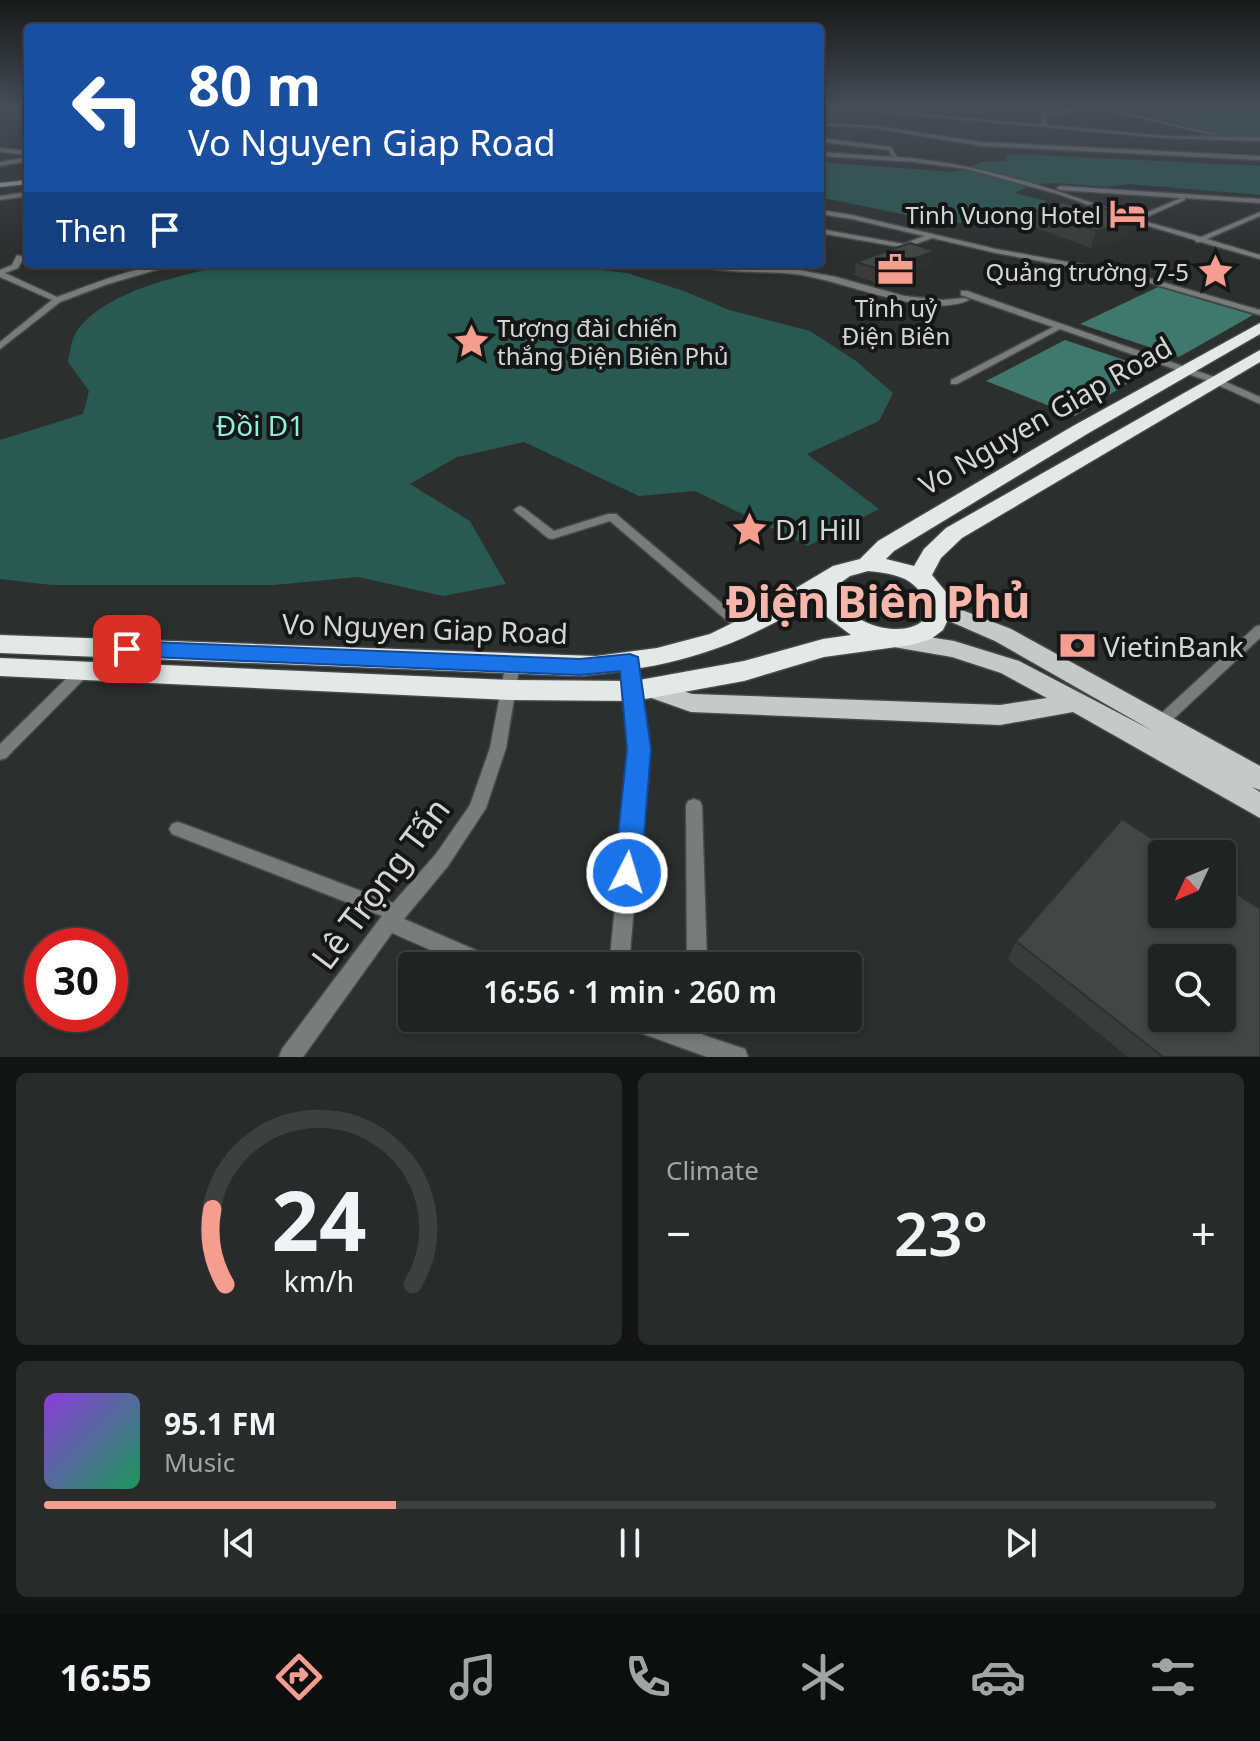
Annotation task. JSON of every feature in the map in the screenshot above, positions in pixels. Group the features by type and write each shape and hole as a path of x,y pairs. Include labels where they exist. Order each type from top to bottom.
{"highway":[{"name":"Vo Nguyen Giap Road","path":"868,564 886,546 1260,328"},
{"name":"Vo Nguyen Giap Road","path":"919,577 932,554 954,533 1260,355"},
{"path":"868,564 895,567 919,577 931,587 941,609 938,620 917,634 886,638 846,623 826,601 825,589 829,579 839,571 868,564"},
{"name":"Vo Nguyen Giap Road","path":"0,667 512,676 630,662 705,645 829,579"},
{"name":"Vo Nguyen Giap Road","path":"0,644 512,676 643,690 744,671 823,648 886,638"}],"main road":[{"path":"941,609 1003,635 1153,731 1260,806"},
{"path":"886,638 954,649 1010,667 1076,702 1153,731 1260,779"},
{"path":"643,690 691,703 1000,715 1076,702"}],"street":[{"path":"840,155 948,163 1029,183 1198,241 1260,257"},
{"path":"1207,155 1260,158"},
{"path":"0,164 24,157"},
{"path":"0,185 24,182"},
{"path":"1029,183 1260,201"},
{"path":"0,198 24,195"},
{"path":"1134,220 1186,197"},
{"path":"824,213 996,251 1134,276 1260,313"},
{"path":"1198,241 1260,215"},
{"path":"824,232 905,246 933,235"},
{"path":"0,273 15,266 20,257"},
{"path":"0,346 57,300 158,268"},
{"path":"742,268 815,275 904,301 948,303 962,296 1260,401"},
{"path":"0,273 57,300"},
{"path":"954,382 1057,328"},
{"path":"520,510 552,535 612,517 743,627"},
{"path":"1153,731 1260,630"},
{"path":"620,952 643,690 630,662"},
{"path":"0,754 84,670"},
{"name":"Lê Trọng Tấn","path":"290,1057 393,917 442,860 477,808 498,748 512,676"},
{"path":"694,806 697,952"},
{"path":"178,829 393,917 462,952"},
{"path":"666,1032 737,1057"},
{"path":"692,1041 693,1032"}],"green space":[{"path":"1045,155 1260,166 1260,195 1128,184 1041,184 1015,193 1046,201 1030,216 1005,223 975,224 905,215 824,199 824,162 954,172 983,162 1008,161 1004,157"},
{"name":"Đồi D1","path":"214,268 584,268 627,273 684,291 729,310 810,331 856,361 893,393 879,421 807,454 879,509 808,546 695,491 639,496 524,442 457,457 410,484 470,521 506,584 443,596 358,577 274,585 52,585 0,579 0,440 83,414 89,391 68,362 77,331 107,305 169,279"}],"shaded area":[{"path":"1158,287 1253,315 1179,357 1080,324"},
{"path":"1065,340 1151,369 1075,416 986,381"}],"building":[{"path":"1062,202 1084,208 1092,205 1136,217 1125,221 1130,222 1096,231 1035,211"},
{"path":"910,243 935,251 881,270 856,262"},
{"path":"1122,819 1154,840 1148,840 1148,928 1236,928 1236,893 1260,909 1260,1057 1163,1057 1016,941"}],"place":[{"name":"Tinh Vuong Hotel","path":"1127,214"},
{"name":"Tỉnh uỷ Điện Biên","path":"896,270"},
{"name":"Quảng trường 7-5","path":"1215,271"},
{"name":"Tượng đài chiến thắng Điện Biên Phủ","path":"471,341"},
{"name":"D1 Hill","path":"749,529"},
{"name":"VietinBank","path":"1077,646"}],"district":[{"name":"Điện Biên Phủ","path":"878,601"}],"route":[{"path":"127,649 580,667 630,662 639,749 627,873"}]}
